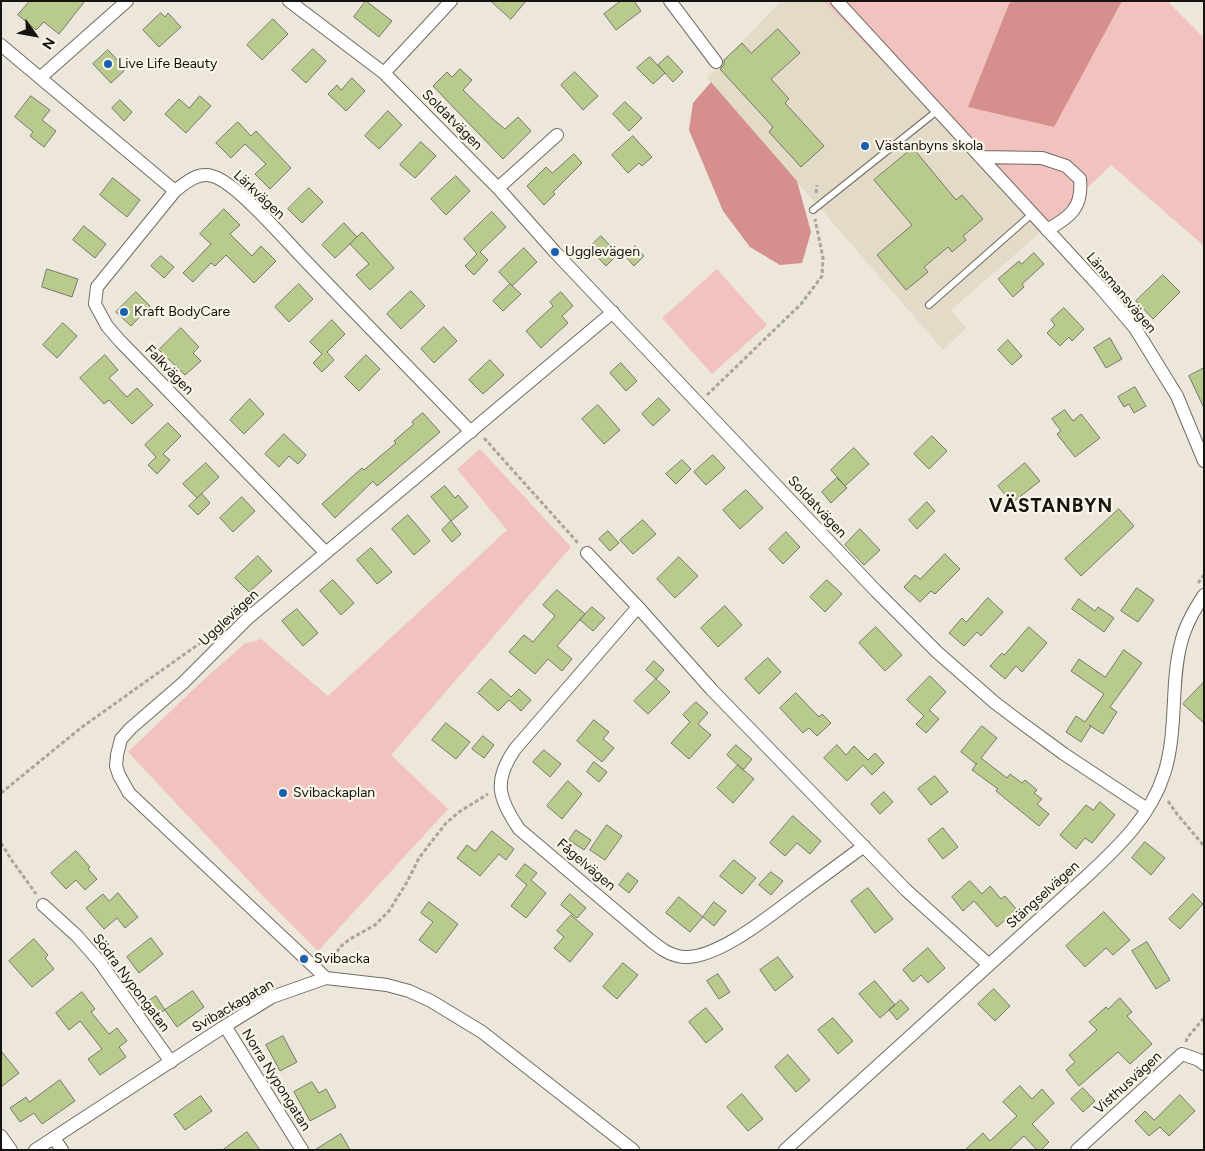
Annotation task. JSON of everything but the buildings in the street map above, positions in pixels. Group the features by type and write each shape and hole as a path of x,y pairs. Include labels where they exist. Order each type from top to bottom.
{"street":[{"path":"41,77 127,1"},
{"name":"Soldatvägen","path":"289,1 384,73 498,188 555,252 876,591 937,652 994,702 1019,721 1064,754 1147,809"},
{"path":"384,73 451,1"},
{"path":"670,1 716,62"},
{"name":"Länsmansvägen","path":"837,1 1135,328 1177,396 1204,461"},
{"path":"1,45 175,191"},
{"path":"498,188 557,135"},
{"path":"980,158 1042,158 1066,166 1080,179 1082,191 1078,206 1065,220 1047,230"},
{"name":"Lärkvägen","path":"175,191 194,177 202,175 212,176 224,181 266,220 473,430"},
{"name":"Falkvägen","path":"175,191 97,287 95,304 107,326 120,341 326,553"},
{"name":"Ugglevägen","path":"326,978 129,793 116,766 121,740 131,728 183,683 246,619 613,312"},
{"path":"586,553 638,607 712,690 906,890 988,964"},
{"name":"Stängselvägen","path":"785,1150 1119,847 1131,832 1162,782 1168,760 1174,717 1177,661 1181,643 1187,623 1204,595"},
{"path":"500,790 506,763 515,749 638,607"},
{"name":"Fågelvägen","path":"500,790 505,805 520,829 650,940 667,952 684,957 713,951 730,942 758,924 864,846"},
{"name":"Södra Nypongatan","path":"43,905 77,936 99,961 171,1062"},
{"name":"Svibackagatan","path":"35,1150 272,997 326,978 386,985 409,991 431,1001 482,1032 633,1150"},
{"name":"Norra Nypongatan","path":"225,1026 302,1150"},
{"name":"Visthusvägen","path":"1077,1150 1182,1054 1199,1060 1204,1064"},
{"path":"1,1136 11,1150"},
{"path":"54,1138 62,1150"}],"lane":[{"path":"813,210 937,111"},
{"path":"929,305 1032,214"}],"path":[{"path":"699,403 801,304 822,276 823,258 813,210 817,185"},
{"path":"473,430 586,553"},
{"path":"1,793 82,728 204,640"},
{"path":"326,978 331,960 340,947 375,924 389,911 419,858 446,822 489,794 500,790"},
{"path":"1,843 43,905"},
{"path":"1182,1054 1187,1038 1204,1018"}],"shaded area":[{"name":"Västanbyns skola","path":"781,1 823,1 932,112 1040,233 951,310 966,328 943,350 707,78"},
{"path":"823,1 1167,1 1204,38 1204,246 1111,165 1040,233 932,112"},
{"path":"1013,1 1122,1 1054,127 968,107 1009,4"},
{"path":"711,82 797,181 811,232 802,263 780,265 750,247 723,211 689,130 693,103"},
{"path":"717,269 767,325 712,374 662,318"},
{"path":"480,449 571,547 391,755 448,809 318,951 264,897 128,752 244,644 261,639 328,696 507,530 457,469"}],"place":[{"name":"Live Life Beauty","path":"108,64"},
{"name":"Västanbyns skola","path":"865,146"},
{"name":"Ugglevägen","path":"555,252"},
{"name":"Kraft BodyCare","path":"124,312"},
{"name":"Svibackaplan","path":"283,793"},
{"name":"Svibacka","path":"304,959"}],"district":[{"name":"VÄSTANBYN","path":"1051,506"}]}
